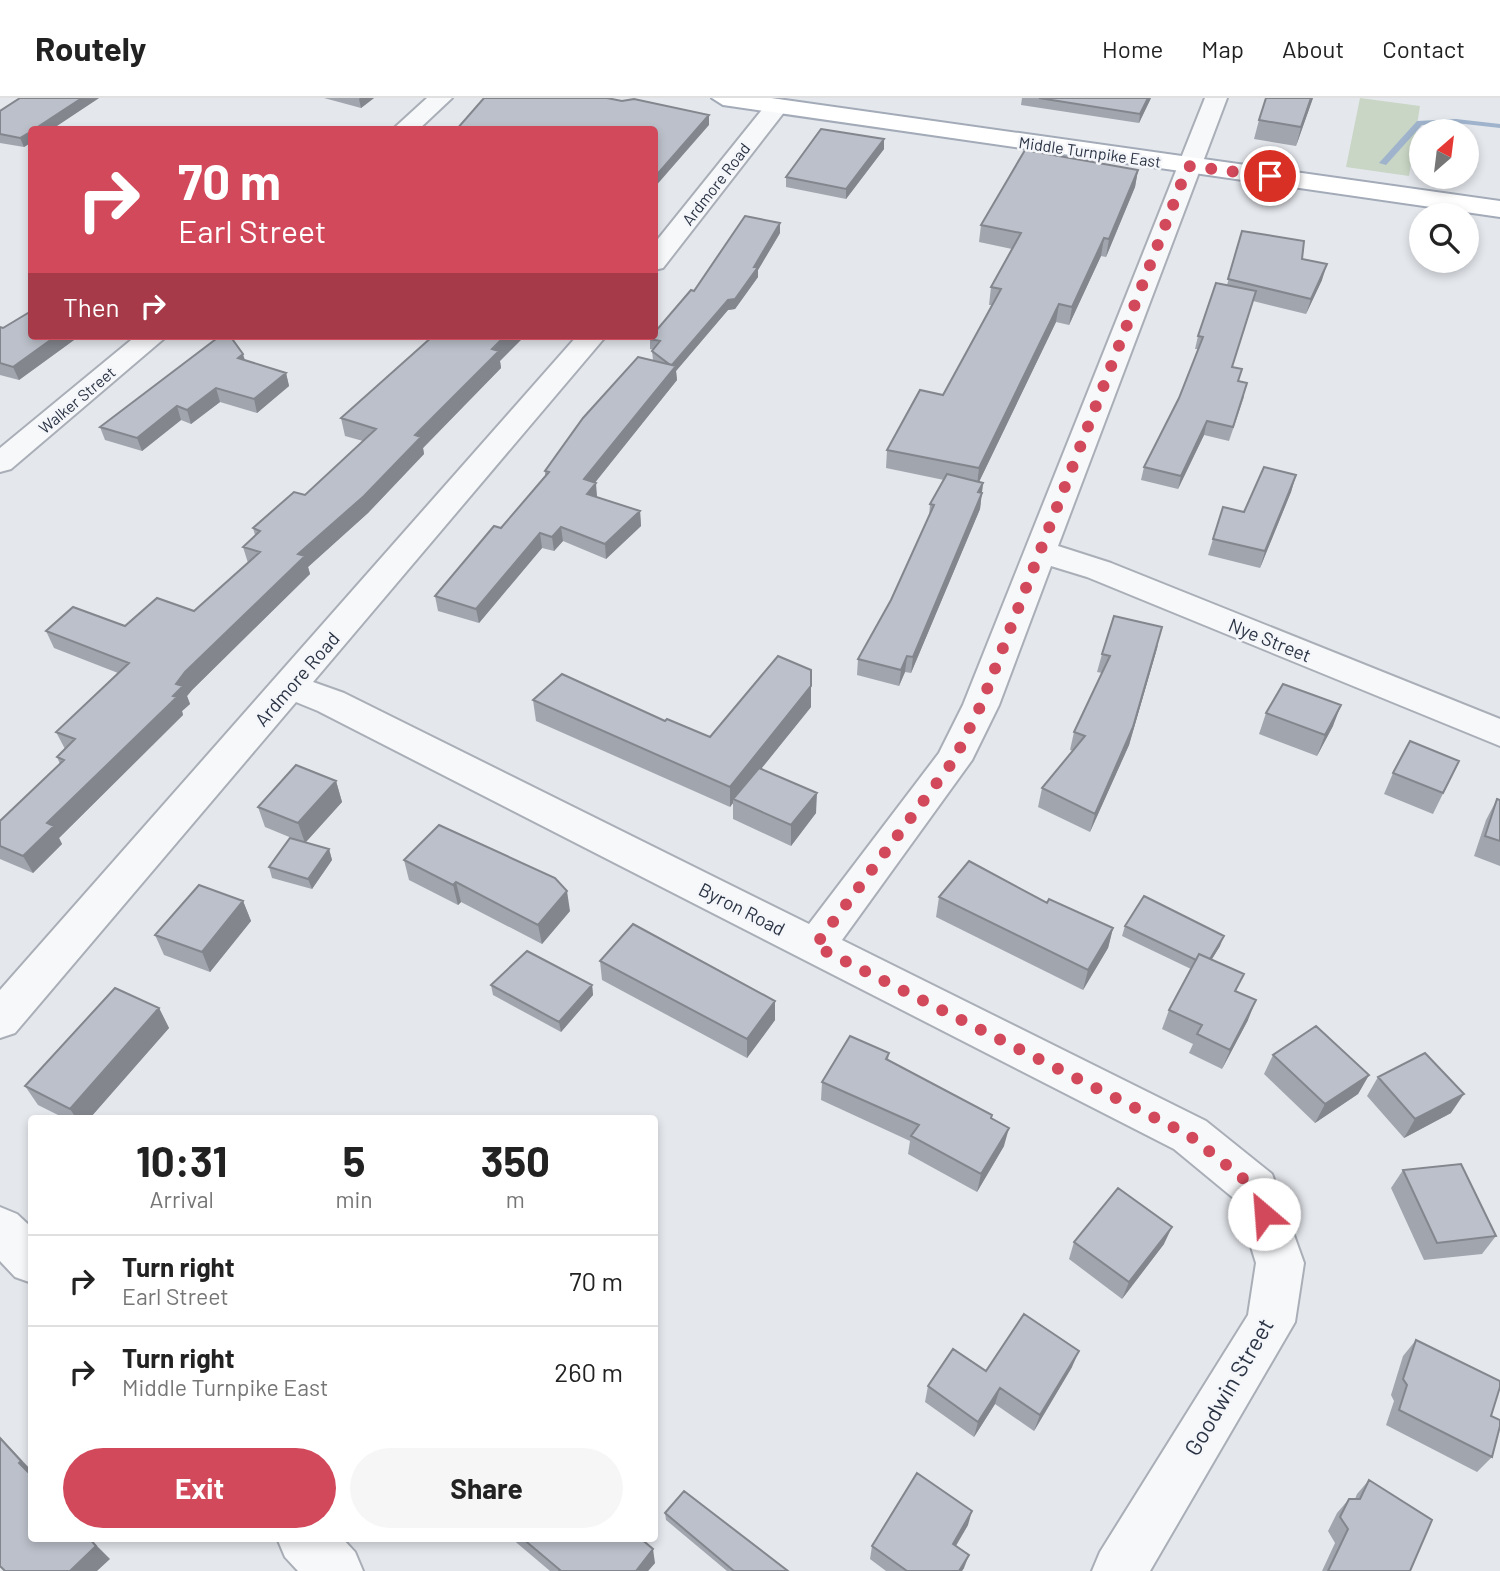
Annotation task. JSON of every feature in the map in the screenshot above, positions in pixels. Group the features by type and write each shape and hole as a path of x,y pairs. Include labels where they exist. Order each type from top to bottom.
{"main road":[{"name":"Middle Turnpike East","path":"723,98 1500,209"}],"street":[{"path":"408,126 441,98"},
{"path":"815,946 954,760 981,705 1038,551 1216,98"},
{"name":"Ardmore Road","path":"658,257 777,106"},
{"name":"Walker Street","path":"0,463 148,340"},
{"name":"Ardmore Road","path":"0,1020 589,340"},
{"name":"Nye Street","path":"1038,551 1099,570 1500,733"},
{"name":"Byron Road","path":"290,687 331,702 1189,1135 1256,1189"},
{"name":"Goodwin Street","path":"1119,1571 1271,1322 1280,1263 1256,1189"},
{"path":"0,1229 28,1257"},
{"path":"308,1542 336,1571"}],"green space":[{"path":"1360,98 1420,106 1418,119 1409,119 1409,176 1346,167"}],"building":[{"path":"20,98 82,98 39,126 28,126 28,133 20,138 0,134 0,111"},
{"path":"484,98 634,99 709,115 658,173 658,126 460,126"},
{"path":"1039,98 1148,98 1140,114"},
{"path":"1266,98 1311,98 1301,127 1259,120"},
{"path":"821,129 884,139 846,189 786,177"},
{"path":"1025,150 1138,170 1109,239 1104,238 1072,307 1059,304 979,468 887,450 920,390 943,395 1001,289 991,287 1021,233 981,225"},
{"path":"745,216 780,223 754,267 758,267 735,299 728,300 672,365 652,351 660,341 655,340 658,340 658,328 691,290 694,291"},
{"path":"1242,231 1304,241 1302,259 1327,264 1311,299 1228,279"},
{"path":"1216,283 1256,291 1232,367 1242,369 1238,381 1247,383 1233,427 1207,421 1181,476 1144,467 1179,398 1203,337 1198,336"},
{"path":"28,313 28,340 50,340 13,367 0,363 0,327 3,328"},
{"path":"215,340 233,340 243,354 238,358 286,373 254,399 216,388 187,410 177,406 137,438 100,427"},
{"path":"429,340 501,340 492,349 499,351 415,435 421,437 364,496 298,554 305,556 185,672 176,684 183,686 173,696 177,697 47,823 54,826 23,856 0,846 0,821 64,760 57,757 75,739 56,732 129,663 46,631 73,607 125,626 157,598 194,611 260,552 243,547 260,531 253,528 294,492 305,495 376,429 341,418"},
{"path":"638,357 676,366 584,479 596,483 587,494 640,511 605,544 561,527 552,537 540,533 476,609 435,596 494,526 501,528 549,472 545,471 583,418"},
{"path":"1264,467 1296,475 1265,551 1213,539 1223,507 1244,512"},
{"path":"947,474 983,483 978,492 982,493 913,657 907,656 901,670 858,659 891,600 934,505 930,504"},
{"path":"1114,616 1162,627 1133,727 1095,814 1042,788 1085,736 1074,732 1110,656 1102,654"},
{"path":"778,656 811,670 811,686 730,787 533,700 562,674 665,721 667,719 710,737"},
{"path":"1283,684 1341,705 1325,735 1266,713"},
{"path":"1410,741 1459,761 1443,793 1393,773"},
{"path":"296,765 336,781 298,823 258,807"},
{"path":"759,768 817,793 791,825 733,799"},
{"path":"1497,799 1500,800 1500,841 1485,836"},
{"path":"439,825 555,878 567,891 538,925 456,882 453,885 404,860"},
{"path":"290,838 329,849 308,879 269,867"},
{"path":"969,861 1047,903 1049,899 1113,928 1088,970 939,897"},
{"path":"199,885 243,901 202,952 155,935"},
{"path":"1144,896 1224,936 1210,959 1199,954 1196,960 1125,926"},
{"path":"633,924 775,1001 747,1039 600,961"},
{"path":"527,951 592,985 559,1022 491,985"},
{"path":"1199,954 1244,974 1235,991 1256,1000 1230,1050 1197,1034 1202,1025 1169,1010"},
{"path":"115,988 159,1008 70,1109 25,1086"},
{"path":"1316,1026 1369,1075 1325,1104 1273,1055"},
{"path":"850,1036 889,1053 886,1059 992,1115 991,1118 1009,1128 981,1174 911,1136 919,1125 822,1082"},
{"path":"1425,1053 1464,1094 1415,1119 1378,1077"},
{"path":"1461,1164 1496,1236 1437,1243 1403,1170"},
{"path":"1118,1188 1172,1227 1129,1282 1074,1242"},
{"path":"1024,1314 1079,1351 1040,1415 1000,1388 978,1422 928,1386 953,1349 986,1371"},
{"path":"1416,1340 1500,1381 1491,1416 1500,1420 1492,1457 1399,1410 1407,1385 1403,1379"},
{"path":"0,1438 28,1472 28,1542 92,1542 96,1546 70,1571 5,1571 0,1566"},
{"path":"917,1473 972,1511 953,1544 969,1555 959,1571 907,1571 872,1546"},
{"path":"1369,1480 1432,1520 1410,1571 1328,1571 1348,1529 1340,1517 1349,1499 1360,1499"},
{"path":"684,1491 788,1571 734,1571 665,1513"},
{"path":"527,1542 645,1542 653,1549 636,1571 560,1570"}],"waterway":[{"path":"1383,163 1420,123 1456,121 1500,126"}],"route":[{"path":"1264,1214 1256,1189 1189,1135 815,946 954,760 981,705 1188,166 1270,176"}]}
